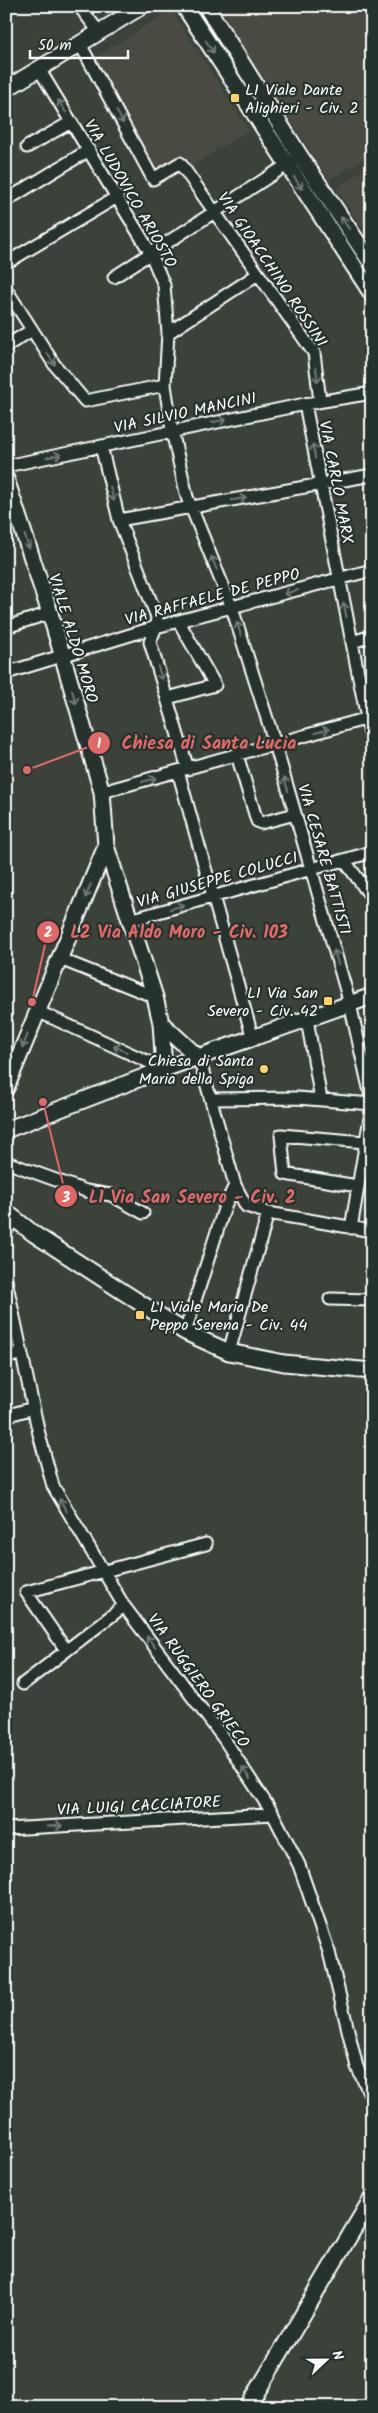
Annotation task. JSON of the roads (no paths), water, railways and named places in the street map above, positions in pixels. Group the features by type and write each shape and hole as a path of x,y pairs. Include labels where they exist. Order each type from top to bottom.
{"street":[{"path":"79,6 99,32"},
{"path":"184,6 286,165 372,294"},
{"path":"206,6 300,156 372,264"},
{"path":"6,89 135,8"},
{"name":"VIA GIOACCHINO ROSSINI","path":"80,44 153,179 180,163 314,354 320,401"},
{"name":"VIA LUDOVICO ARIOSTO","path":"39,69 150,252 164,284 168,333 165,385 172,431 191,508"},
{"path":"27,147 71,122"},
{"path":"10,198 89,150"},
{"path":"114,277 300,156"},
{"path":"6,263 117,197"},
{"path":"168,333 258,274"},
{"path":"6,289 54,364 85,401 165,385"},
{"path":"6,346 32,330"},
{"name":"VIA SILVIO MANCINI","path":"6,466 320,401 372,393"},
{"name":"VIA CARLO MARX","path":"305,404 339,579 369,718 372,744"},
{"path":"101,446 119,520 157,617 156,627 150,642 168,698 183,770 214,897 253,1038"},
{"path":"119,520 372,475"},
{"name":"VIALE ALDO MORO","path":"6,1088 106,846 102,792 50,613 8,487"},
{"name":"VIA CESARE BATTISTI","path":"191,508 232,608 275,744 350,1004 372,1104"},
{"name":"VIA RAFFAELE DE PEPPO","path":"6,673 156,627 372,570"},
{"path":"6,627 50,613"},
{"path":"168,698 215,685 179,622"},
{"path":"352,642 372,636"},
{"path":"102,792 369,718"},
{"path":"237,755 257,821 260,823 295,814"},
{"path":"106,846 161,1023 164,1069"},
{"name":"VIA GIUSEPPE COLUCCI","path":"130,920 372,852"},
{"path":"344,860 372,898"},
{"path":"60,958 154,997"},
{"path":"6,1130 164,1069 372,996"},
{"path":"37,1011 164,1069"},
{"path":"307,1019 321,1100"},
{"path":"161,1023 199,1058 235,1185 246,1206 268,1213 372,1231"},
{"path":"211,1100 297,1098 372,1104 351,1228"},
{"path":"357,1186 285,1174 280,1135 367,1137"},
{"path":"6,1162 86,1191 111,1195 142,1213"},
{"path":"185,1332 225,1206 235,1185"},
{"path":"229,1352 268,1213"},
{"path":"6,1232 10,1215 185,1332 229,1352 284,1363 372,1371"},
{"name":"VIA RUGGIERO GRIECO","path":"6,1280 33,1408 52,1486 124,1606 224,1739 273,1814 300,1865 329,1952 357,2068 372,2098"},
{"path":"330,1299 372,1300"},
{"path":"6,1358 21,1353"},
{"path":"6,1416 33,1408"},
{"path":"66,1650 26,1592 206,1544"},
{"path":"23,1684 124,1606"},
{"name":"VIA LUIGI CACCIATORE","path":"6,1829 273,1814"},
{"path":"248,2407 372,2198"}],"place":[{"name":"L1 Viale Dante Alighieri - Civ. 2","path":"235,98"},
{"name":"Chiesa di Santa Lucia","path":"27,770"},
{"name":"L1 Via San Severo - Civ. 42","path":"328,1001"},
{"name":"L2 Via Aldo Moro - Civ. 103","path":"32,1002"},
{"name":"Chiesa di Santa Maria della Spiga","path":"264,1069"},
{"name":"L1 Via San Severo - Civ. 2","path":"43,1102"},
{"name":"L1 Viale Maria De Peppo Serena - Civ. 44","path":"140,1315"}]}
